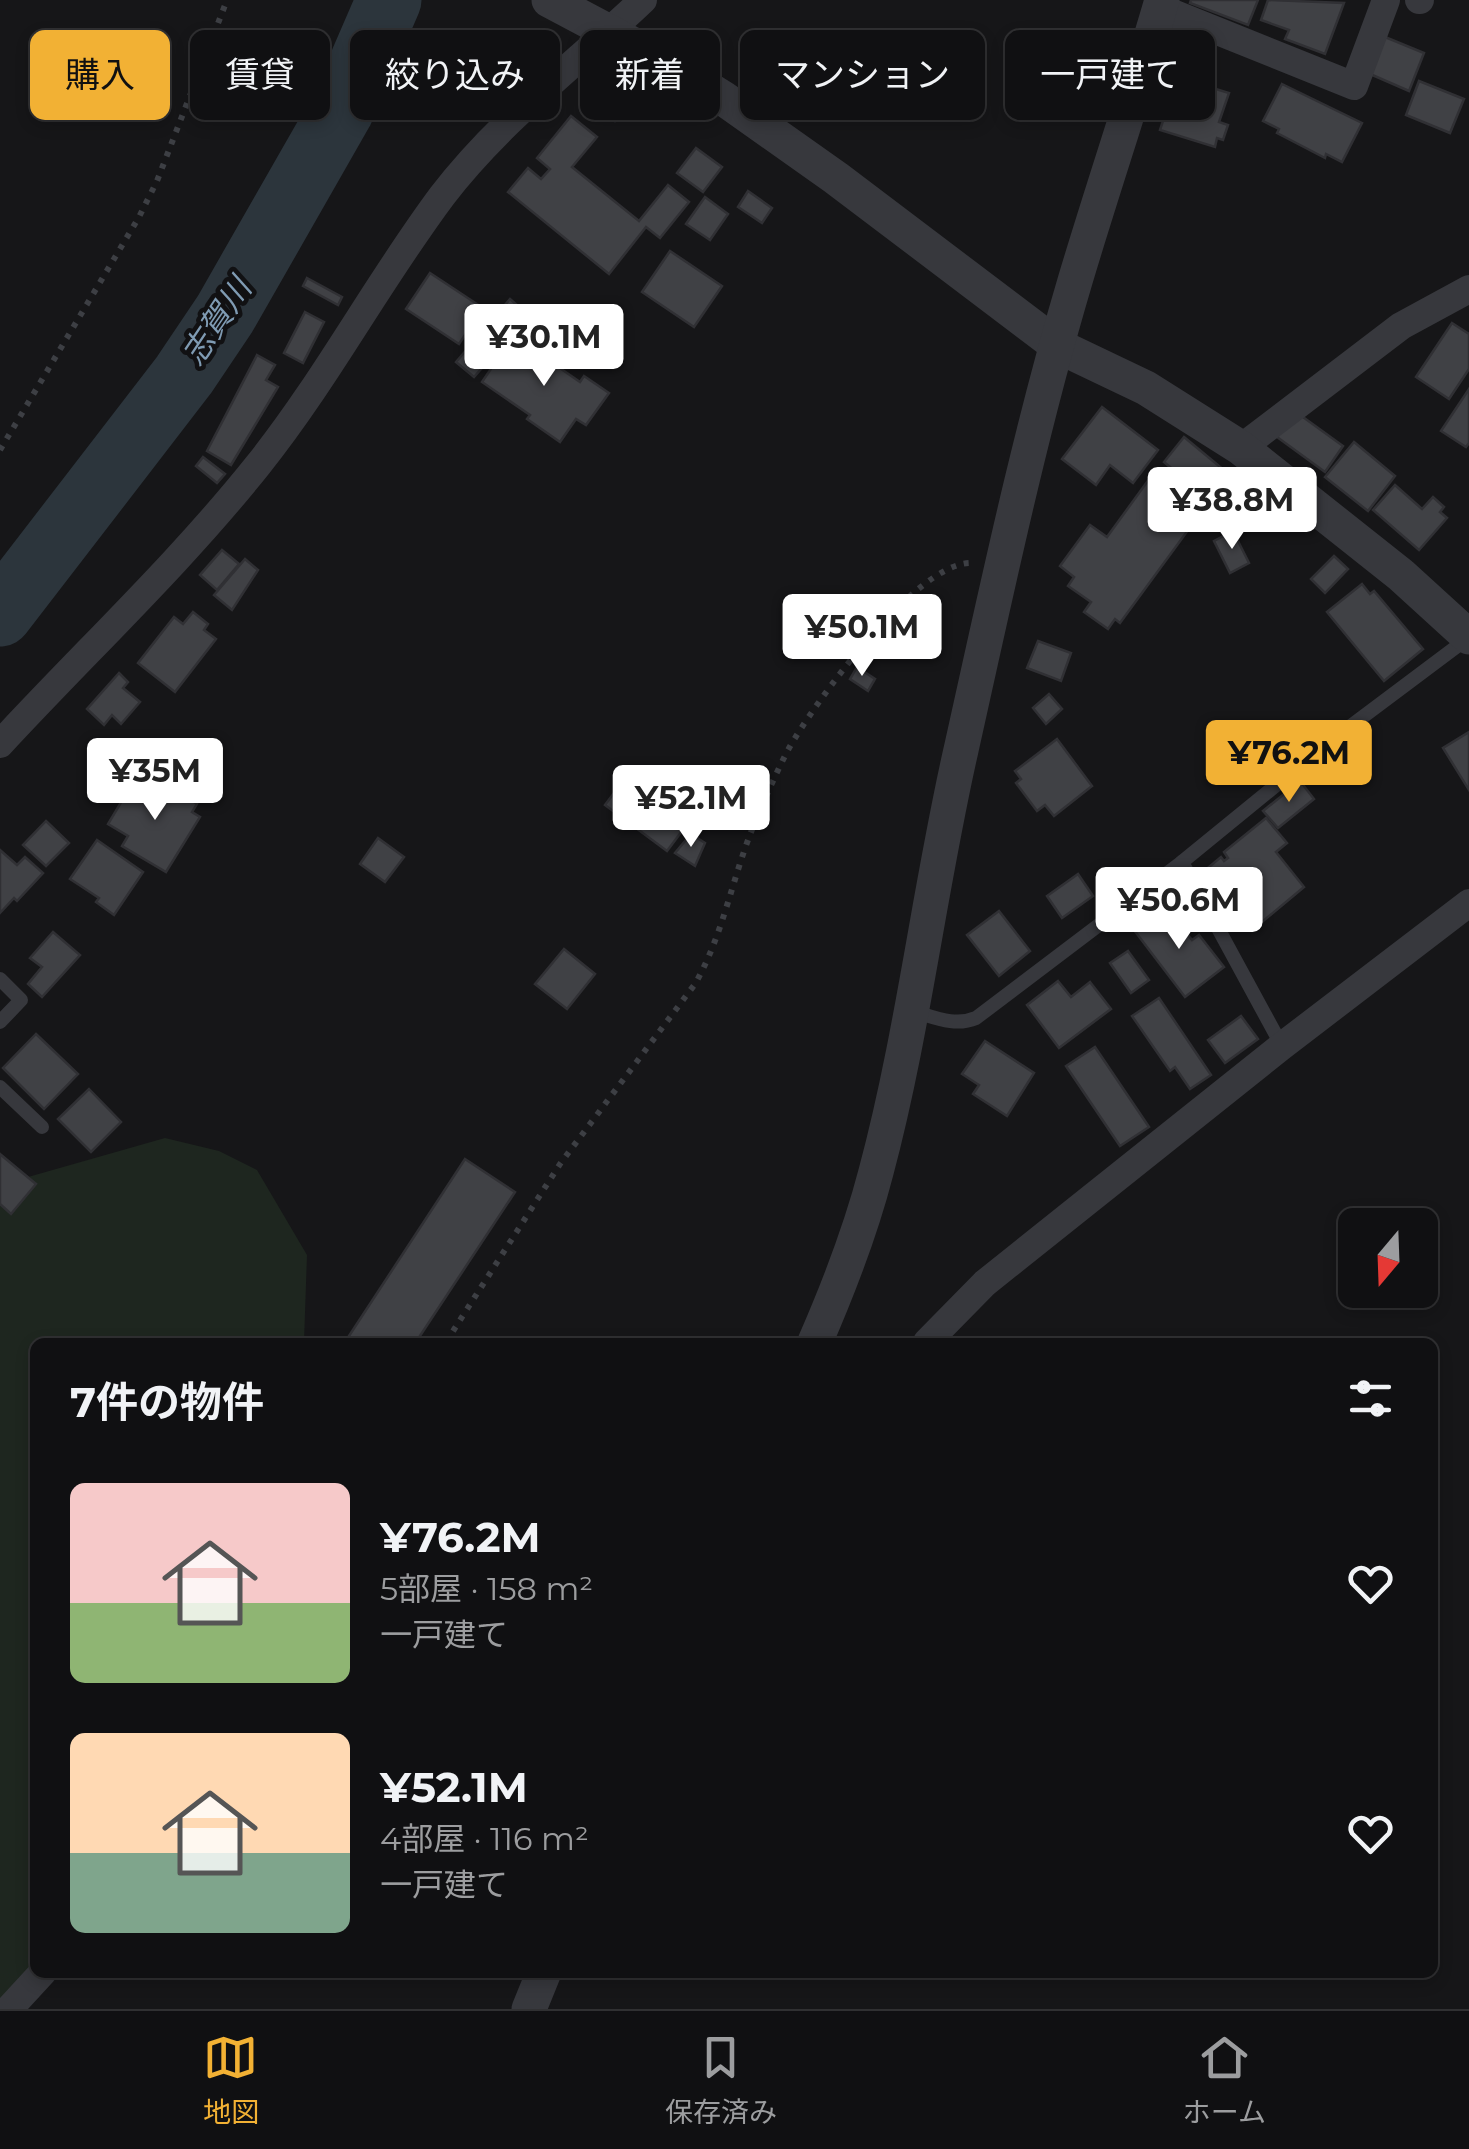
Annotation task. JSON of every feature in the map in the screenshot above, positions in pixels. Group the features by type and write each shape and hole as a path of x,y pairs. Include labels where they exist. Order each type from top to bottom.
{"street":[{"path":"549,0 608,30"},
{"path":"611,30 643,0"},
{"path":"817,1338 876,1172 1001,566 1058,346 1161,4 1354,86 1386,0"},
{"path":"0,744 169,566 259,464 332,363 444,193 521,110 580,58"},
{"path":"720,96 836,178 1058,346 1146,388 1241,448 1401,575 1469,637"},
{"path":"1241,448 1402,326 1469,289"},
{"path":"931,1338 985,1282 1469,902"},
{"path":"8,2009 37,1978"},
{"path":"530,2009 542,1978"}],"lane":[{"path":"911,1011 953,1022 976,1018 1469,637"},
{"path":"1182,862 1282,1046"},
{"path":"0,979 21,1000 0,1022"},
{"path":"0,1087 42,1127"}],"path":[{"path":"0,450 139,217 157,181 227,0"},
{"path":"449,1338 560,1164 695,984 713,948 752,830 800,732 864,643 902,601 959,563 1001,566"}],"shaded area":[{"path":"165,1138 219,1151 257,1170 307,1255 304,1338 30,1338 30,1968 0,2001 0,1185"}],"building":[{"path":"1258,0 1248,25 1190,3"},
{"path":"1268,0 1344,3 1325,54 1285,39 1289,30 1261,20"},
{"path":"1385,37 1424,53 1409,91 1370,74"},
{"path":"1419,81 1464,99 1450,133 1406,115"},
{"path":"1282,84 1362,123 1342,162 1326,154 1325,158 1277,133 1279,129 1263,121"},
{"path":"1215,89 1229,93 1219,122 1228,125 1223,140 1217,138 1215,147 1160,130 1163,120 1215,120"},
{"path":"571,116 597,137 572,167 639,221 668,185 689,202 660,238 646,227 609,274 508,192 528,168 541,179 550,169 537,158"},
{"path":"696,148 722,167 703,192 677,173"},
{"path":"748,191 772,208 762,223 738,207"},
{"path":"705,197 728,214 710,240 686,224"},
{"path":"670,251 722,286 694,327 642,292"},
{"path":"430,273 483,308 459,344 406,309"},
{"path":"307,278 342,297 338,305 303,286"},
{"path":"510,299 526,313 506,337 500,332 480,354 488,361 474,377 456,362"},
{"path":"305,312 324,322 303,363 284,353"},
{"path":"1452,323 1469,334 1469,369 1449,399 1416,377"},
{"path":"514,335 560,363 557,366 580,382 584,376 609,393 586,425 576,419 560,442 527,419 530,415 482,382"},
{"path":"257,355 275,365 266,380 278,387 231,465 207,451"},
{"path":"1469,389 1469,443 1466,447 1441,431"},
{"path":"1102,407 1158,450 1133,483 1110,465 1096,485 1062,459"},
{"path":"1296,412 1343,446 1325,472 1277,437"},
{"path":"1184,437 1231,476 1211,501 1164,462"},
{"path":"1354,442 1395,476 1368,511 1325,477"},
{"path":"203,457 225,474 217,483 196,466"},
{"path":"1155,471 1205,507 1120,623 1115,619 1108,629 1084,612 1091,602 1068,586 1074,577 1060,566 1090,525 1107,537"},
{"path":"1395,485 1422,509 1433,497 1444,507 1440,512 1447,518 1419,550 1373,510"},
{"path":"1233,531 1249,563 1230,573 1214,541"},
{"path":"222,550 239,564 217,590 200,575"},
{"path":"1334,556 1348,569 1325,593 1311,579"},
{"path":"245,559 258,570 232,610 214,595"},
{"path":"1362,584 1370,594 1374,591 1423,649 1384,681 1327,612"},
{"path":"193,612 208,624 204,630 216,639 175,692 138,663 174,617 183,624"},
{"path":"1038,641 1071,653 1061,681 1027,668"},
{"path":"857,667 875,679 868,691 850,679"},
{"path":"119,673 128,682 123,688 140,702 121,724 112,715 104,725 87,709"},
{"path":"1049,694 1062,709 1046,724 1033,708"},
{"path":"1469,732 1469,790 1443,748"},
{"path":"1274,738 1284,757 1255,772 1245,753"},
{"path":"1057,739 1092,786 1054,816 1045,805 1037,811 1016,783 1021,779 1015,771"},
{"path":"626,777 688,823 667,851 605,805"},
{"path":"135,779 164,796 170,787 197,804 192,812 200,817 166,872 122,846 128,836 108,824"},
{"path":"1300,781 1314,799 1278,828 1263,811"},
{"path":"1266,818 1287,843 1276,852 1304,887 1262,922 1258,917 1247,926 1203,872 1221,857 1224,861 1228,858 1224,852"},
{"path":"46,821 69,843 46,866 23,845"},
{"path":"691,834 705,843 695,866 675,853"},
{"path":"378,838 404,857 385,882 360,864"},
{"path":"97,840 143,872 114,915 96,902 99,898 70,879"},
{"path":"0,850 17,865 25,857 43,873 0,913"},
{"path":"1078,874 1093,896 1062,918 1047,896"},
{"path":"1165,906 1192,940 1199,935 1224,967 1185,997 1134,930"},
{"path":"999,911 1030,951 999,976 967,935"},
{"path":"53,932 80,955 42,997 28,984 42,967 30,958"},
{"path":"564,949 595,974 567,1009 535,984"},
{"path":"1128,951 1149,980 1131,993 1110,963"},
{"path":"1058,981 1071,997 1090,982 1111,1009 1059,1048 1027,1005"},
{"path":"1159,998 1211,1075 1190,1089 1175,1067 1170,1071 1132,1016"},
{"path":"1241,1016 1258,1039 1225,1063 1208,1040"},
{"path":"36,1034 78,1074 44,1109 3,1068"},
{"path":"985,1041 1034,1073 1007,1116 973,1094 979,1085 962,1074"},
{"path":"1095,1047 1149,1127 1120,1146 1066,1066"},
{"path":"89,1089 121,1122 91,1152 58,1119"},
{"path":"0,1154 36,1184 11,1214 0,1204"},
{"path":"465,1159 515,1192 419,1338 348,1338"}],"waterway":[{"name":"志賀川","path":"0,614 184,375 225,314 341,111 389,0"}]}
